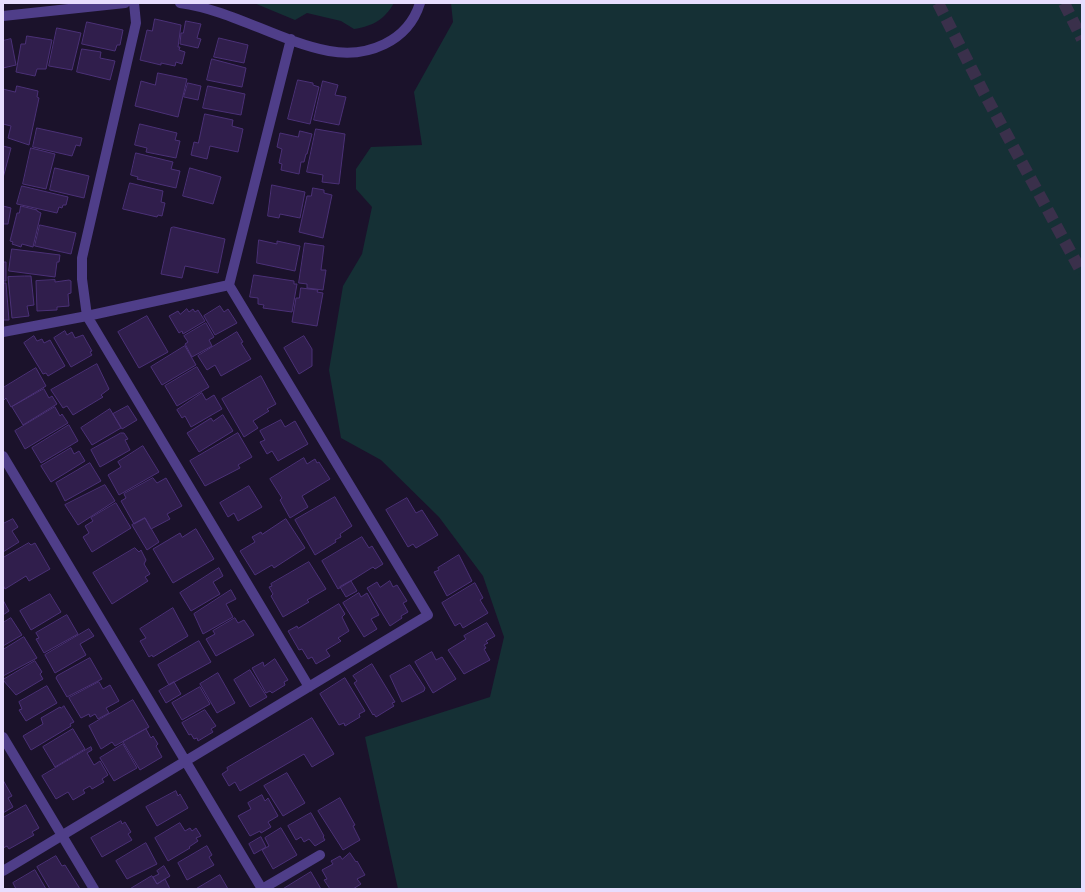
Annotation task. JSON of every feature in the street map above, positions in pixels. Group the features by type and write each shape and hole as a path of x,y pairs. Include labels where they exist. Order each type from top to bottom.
{"street":[{"path":"3,16 125,3"},
{"path":"134,3 136,23 82,258 82,279 87,316 309,687"},
{"path":"180,3 215,10 291,39 328,51 363,51 386,43 400,35 417,13 420,3"},
{"path":"3,871 428,615 229,285 291,39"},
{"path":"3,332 87,316 229,285"},
{"path":"3,456 262,889 320,855"},
{"path":"3,737 94,889"}],"green space":[{"path":"254,3 394,3 382,18 367,26 354,29 341,21 307,13 295,20"},
{"path":"451,3 1082,3 1082,889 398,889 365,737 490,697 504,637 483,576 439,517 381,460 341,438 329,370 343,286 362,254 372,207 356,189 356,169 371,147 422,145 414,92 453,22"}],"building":[{"path":"155,19 181,25 178,47 180,47 179,50 185,52 182,64 176,62 175,66 161,63 161,65 140,60 147,30 152,31"},
{"path":"186,21 201,24 197,38 201,39 198,48 180,44 181,33 183,33"},
{"path":"87,22 123,30 120,45 117,45 115,51 82,44"},
{"path":"57,28 81,33 72,70 49,66"},
{"path":"27,36 52,40 46,69 37,69 35,76 16,72 21,44 25,44"},
{"path":"219,38 248,45 244,63 214,57"},
{"path":"11,39 16,65 3,68 3,41"},
{"path":"82,49 101,52 100,58 115,61 110,80 77,72"},
{"path":"212,59 246,68 242,87 207,80"},
{"path":"158,73 187,79 178,117 135,106 141,81 155,85"},
{"path":"298,80 313,83 313,85 319,87 310,124 288,119"},
{"path":"323,81 338,85 335,95 346,97 339,125 314,120"},
{"path":"188,83 201,86 198,100 184,97"},
{"path":"17,86 38,91 37,97 39,98 29,145 8,138 11,126 3,124 3,89 15,92"},
{"path":"208,86 245,94 241,115 203,108"},
{"path":"205,114 233,120 232,126 243,129 238,152 210,146 207,159 191,155 194,142 198,143"},
{"path":"140,124 177,133 175,140 180,141 176,158 146,152 147,148 135,145"},
{"path":"37,128 82,138 80,146 76,145 72,156 33,147"},
{"path":"316,129 345,134 339,184 322,182 323,175 307,172"},
{"path":"300,131 312,134 304,162 301,162 299,174 281,170 282,164 279,163 282,149 277,147 280,133 298,137"},
{"path":"3,146 11,148 3,178"},
{"path":"31,148 55,154 46,189 23,184"},
{"path":"136,153 173,162 171,169 180,171 176,188 137,179 138,177 131,175"},
{"path":"55,168 89,176 84,198 50,190"},
{"path":"190,168 221,177 213,204 183,196"},
{"path":"130,183 163,191 161,202 165,203 162,216 158,215 157,217 123,209"},
{"path":"272,185 305,192 300,218 280,214 279,218 268,216"},
{"path":"22,186 68,197 66,205 63,205 62,208 59,207 57,213 17,204"},
{"path":"313,188 324,190 324,193 332,195 323,238 299,232 307,196 311,196"},
{"path":"3,206 11,208 8,224 3,224"},
{"path":"21,206 37,210 41,213 33,247 22,244 21,247 12,244 13,242 10,241 17,213 19,213"},
{"path":"40,225 76,233 71,254 35,246"},
{"path":"174,227 225,239 218,273 185,266 182,278 161,274 171,228"},
{"path":"259,240 277,244 277,241 300,246 295,271 257,263"},
{"path":"305,243 324,246 321,270 326,270 323,290 307,288 307,284 299,283"},
{"path":"12,249 60,255 59,262 57,262 55,277 9,271"},
{"path":"3,262 6,262 6,281 3,281"},
{"path":"254,275 294,281 294,284 297,284 292,312 263,308 264,305 258,304 258,298 250,297"},
{"path":"31,276 34,305 27,306 29,316 12,318 8,277"},
{"path":"55,280 55,282 71,281 71,293 68,294 69,306 57,307 57,310 37,311 36,281"},
{"path":"3,283 6,283 9,320 3,320"},
{"path":"301,288 318,290 317,292 323,293 317,326 292,322 296,298 299,298"},
{"path":"220,306 224,312 228,309 237,323 215,335 204,316"},
{"path":"187,309 189,312 193,309 195,312 198,310 205,321 183,334 182,331 179,333 169,316 178,311 180,314"},
{"path":"147,316 168,352 139,368 118,332"},
{"path":"206,323 214,337 209,340 212,346 192,357 185,344 188,342 184,336"},
{"path":"65,331 67,335 72,332 75,338 83,335 92,351 90,352 92,355 71,367 54,338"},
{"path":"237,332 243,342 241,343 251,359 221,376 215,365 207,370 198,356"},
{"path":"34,336 37,341 42,339 44,343 50,340 65,366 48,376 46,373 43,374 24,343"},
{"path":"304,336 312,349 312,366 299,374 284,348"},
{"path":"185,346 196,365 162,385 151,367"},
{"path":"97,364 109,389 101,395 103,397 73,415 67,406 63,408 51,390"},
{"path":"197,367 209,387 177,406 165,386"},
{"path":"36,368 46,386 11,407 6,398 4,400 3,398 3,388"},
{"path":"261,376 276,404 267,409 269,411 253,421 258,428 244,437 222,399"},
{"path":"44,389 49,398 52,396 57,404 23,425 12,407"},
{"path":"202,393 206,400 214,395 222,409 191,427 185,416 182,418 177,410"},
{"path":"128,406 137,420 122,429 113,414"},
{"path":"55,407 60,416 62,414 68,423 25,449 15,431"},
{"path":"110,409 121,428 92,445 81,428"},
{"path":"223,415 233,431 199,452 187,433 211,418 213,421"},
{"path":"281,420 285,427 295,421 308,444 278,461 272,451 267,454 260,442 265,440 260,431"},
{"path":"69,425 78,441 41,463 32,448"},
{"path":"121,433 124,433 128,439 125,440 130,450 100,467 91,450"},
{"path":"238,433 252,457 238,465 240,468 205,486 190,461"},
{"path":"143,446 159,472 119,495 108,475 121,467 118,462"},
{"path":"71,448 74,454 79,451 85,461 51,482 41,466"},
{"path":"304,458 307,464 315,459 317,463 319,462 330,479 302,496 308,507 290,518 280,500 282,498 270,479"},
{"path":"90,463 101,481 65,501 56,483"},
{"path":"153,478 157,483 166,478 182,506 167,514 170,519 151,529 145,518 134,524 121,501 126,498 124,494"},
{"path":"105,485 115,501 78,525 65,505"},
{"path":"249,486 262,507 238,521 234,513 228,517 220,503"},
{"path":"335,497 352,526 340,534 341,537 335,540 336,542 315,555 295,520"},
{"path":"407,498 416,513 422,510 438,535 416,548 413,544 408,547 386,510"},
{"path":"116,503 131,528 92,552 83,537 89,533 85,526 93,521 91,518"},
{"path":"145,518 159,542 147,550 132,525"},
{"path":"13,519 18,527 12,531 19,542 3,552 3,524"},
{"path":"286,519 305,548 274,568 272,565 255,575 240,551 255,542 252,537 261,532 262,534"},
{"path":"196,529 214,559 173,583 153,549 180,533 182,537"},
{"path":"362,537 369,548 372,546 383,564 375,569 373,567 338,589 322,561"},
{"path":"29,543 31,545 35,543 50,569 29,581 26,576 5,589 3,585 3,558"},
{"path":"135,548 139,552 141,550 146,560 144,564 150,574 145,577 148,581 112,604 93,573"},
{"path":"459,555 472,581 447,596 434,572"},
{"path":"309,562 326,589 307,600 309,602 283,617 271,596 273,594 269,587 272,586 271,584"},
{"path":"219,568 223,576 213,582 220,594 191,611 180,593"},
{"path":"351,581 357,591 346,597 340,587"},
{"path":"390,581 393,587 397,585 407,601 403,603 408,612 390,626 367,588 377,582 380,587"},
{"path":"475,583 483,598 480,600 488,613 463,628 460,623 455,626 442,603"},
{"path":"231,590 236,599 226,604 233,617 203,634 194,614"},
{"path":"359,593 361,597 367,593 379,615 371,619 377,629 364,637 343,603"},
{"path":"50,594 61,612 31,630 20,611"},
{"path":"3,600 9,611 3,615"},
{"path":"339,604 345,614 342,617 349,631 338,638 341,641 326,650 330,656 316,664 312,657 308,659 302,649 299,650 288,631 297,626 298,628"},
{"path":"173,608 188,636 153,657 152,655 149,657 140,641 146,638 140,629"},
{"path":"67,615 78,634 44,653 36,639 39,638 36,633"},
{"path":"11,618 22,635 3,646 3,623"},
{"path":"235,618 238,623 244,620 254,635 216,656 206,639 215,634 213,631"},
{"path":"487,623 495,636 486,641 488,643 484,645 486,648 484,649 490,660 464,674 448,650 466,639 464,636"},
{"path":"89,629 94,636 80,644 86,655 55,673 45,655"},
{"path":"24,637 37,658 3,676 3,650"},
{"path":"199,641 211,662 169,685 158,665"},
{"path":"432,652 436,660 442,657 456,679 433,693 415,662"},
{"path":"90,658 102,679 67,697 56,678 57,676"},
{"path":"275,659 288,680 284,682 285,685 272,693 270,691 266,693 252,668 263,662 264,666"},
{"path":"35,661 42,672 40,674 43,679 16,695 3,680"},
{"path":"372,664 395,702 392,703 394,706 376,717 374,714 373,715 354,683 357,681 353,676"},
{"path":"410,665 425,688 424,691 402,702 390,676"},
{"path":"250,670 267,697 250,707 234,680"},
{"path":"218,673 235,703 217,713 200,684"},
{"path":"345,678 365,711 359,714 360,717 345,726 344,723 339,725 320,694"},
{"path":"99,682 103,689 110,685 119,701 106,708 109,713 98,719 95,714 90,717 89,714 81,718 69,698"},
{"path":"174,682 181,694 166,703 159,691"},
{"path":"47,686 57,703 26,721 19,710 22,709 19,702"},
{"path":"200,687 210,704 182,720 172,703"},
{"path":"133,700 149,727 115,746 112,742 101,749 89,726"},
{"path":"64,706 74,722 70,724 71,726 31,750 23,736 43,724 41,718"},
{"path":"205,710 216,726 211,729 213,732 198,741 197,738 194,739 191,734 189,735 182,723"},
{"path":"312,718 334,754 312,767 304,754 240,791 235,782 229,786 222,774 228,770 227,768"},
{"path":"73,729 85,749 55,767 43,747"},
{"path":"146,729 151,738 153,736 158,744 156,746 162,757 140,770 123,742"},
{"path":"123,744 137,768 114,781 100,758"},
{"path":"91,747 92,750 87,753 94,765 100,761 108,775 102,779 104,782 92,789 90,786 83,790 85,793 73,800 68,792 56,799 42,776"},
{"path":"287,773 305,803 283,816 264,786"},
{"path":"3,780 12,796 8,798 13,807 3,813"},
{"path":"176,791 178,796 180,794 188,808 157,826 146,807"},
{"path":"262,795 265,801 268,798 278,816 268,822 271,827 261,833 260,831 250,836 238,816 251,809 248,803"},
{"path":"340,798 355,825 353,826 360,840 343,850 318,811"},
{"path":"26,805 39,828 32,832 34,835 9,849 7,846 3,848 3,818"},
{"path":"311,813 325,840 315,846 309,839 304,842 301,837 296,840 288,826"},
{"path":"121,821 122,824 125,822 131,832 128,834 132,840 102,857 91,838"},
{"path":"180,823 185,831 190,828 192,831 196,828 201,836 196,838 198,841 189,847 190,848 168,861 155,838"},
{"path":"281,828 297,855 273,869 262,850 269,846 265,838"},
{"path":"261,837 266,847 254,854 249,844"},
{"path":"146,843 157,864 127,879 116,861"},
{"path":"207,846 212,855 209,857 214,865 187,880 178,863"},
{"path":"350,853 356,862 357,861 365,875 357,879 361,884 353,889 330,889 324,880 327,879 322,870 333,864 331,861 340,856 342,859"},
{"path":"56,856 62,866 65,865 80,889 50,889 37,867"},
{"path":"164,866 170,876 157,884 153,877 159,874 157,871"},
{"path":"35,870 46,889 16,889 13,883"},
{"path":"311,872 321,889 283,889"},
{"path":"220,875 228,889 196,889"},
{"path":"152,876 157,884 165,879 170,889 130,889"}],"tunnel":[{"path":"938,3 984,93 1082,273"},
{"path":"1064,3 1082,39"}]}
